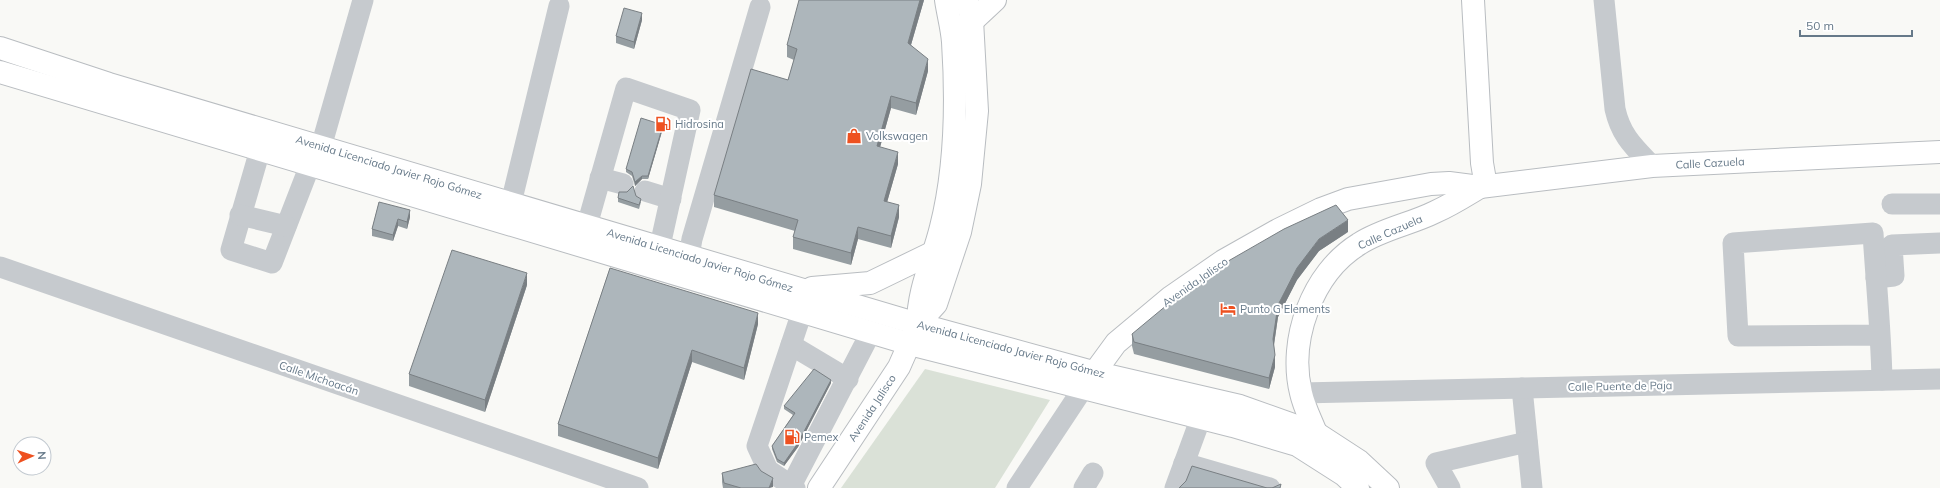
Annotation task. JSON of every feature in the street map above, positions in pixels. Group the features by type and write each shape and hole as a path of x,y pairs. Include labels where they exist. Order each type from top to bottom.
{"main road":[{"path":"918,324 918,304 941,227 950,181 955,112 953,41 946,0"},
{"path":"953,41 969,10 995,0"},
{"path":"1473,0 1483,186"},
{"path":"918,324 936,304 960,232 970,184 977,111 969,10"},
{"name":"Avenida Licenciado Javier Rojo Gómez","path":"0,48 109,84 315,156 657,258 802,312 910,344 1088,380 1204,408 1297,445 1344,475 1358,488"},
{"path":"7,74 26,56"},
{"name":"Avenida Licenciado Javier Rojo Gómez","path":"7,74 260,150 315,156"},
{"name":"Calle Cazuela","path":"1449,183 1483,186 1652,166 1940,152"},
{"name":"Avenida Jalisco","path":"1088,380 1116,343 1171,297 1223,261 1278,230 1321,209 1348,199 1431,184 1449,183"},
{"name":"Avenida Licenciado Javier Rojo Gómez","path":"411,184 511,203 584,236"},
{"name":"Calle Cazuela","path":"1316,433 1301,394 1297,361 1301,329 1314,296 1334,264 1359,244 1399,225 1435,212 1483,186"},
{"path":"796,289 870,283 934,252"},
{"name":"Avenida Licenciado Javier Rojo Gómez","path":"657,258 689,256 918,324 1088,380"},
{"name":"Avenida Jalisco","path":"819,488 899,367 918,324"},
{"name":"Avenida Licenciado Javier Rojo Gómez","path":"1204,408 1240,406 1316,433 1360,461 1388,488"}],"street":[{"path":"260,150 231,250 272,263 315,156 363,0"},
{"path":"1604,0 1615,109 1618,125 1626,139 1652,166"},
{"path":"511,203 559,6"},
{"path":"689,256 692,239 760,7"},
{"path":"584,236 626,88 690,110 657,258"},
{"path":"600,178 623,184"},
{"path":"645,191 671,199"},
{"path":"1892,204 1940,204"},
{"path":"240,215 286,226"},
{"path":"1880,335 1738,336 1733,243 1873,233 1880,335 1882,380"},
{"path":"1876,278 1894,276 1892,245 1940,243"},
{"name":"Calle Michoacán","path":"0,267 638,488"},
{"path":"802,312 757,446 768,470 793,487 871,332"},
{"path":"791,345 848,379"},
{"name":"Calle Puente de Paja","path":"1301,394 1940,379"},
{"name":"Avenida Jalisco","path":"1017,488 1088,380"},
{"path":"1522,388 1532,488"},
{"path":"1175,488 1204,408"},
{"path":"1450,488 1436,463 1527,442"},
{"path":"1184,463 1270,488"}],"shaded area":[{"path":"925,369 1050,400 995,488 841,488"}],"building":[{"path":"799,0 920,0 908,43 928,59 916,103 891,96 877,146 898,152 884,201 899,205 891,236 858,227 851,253 793,237 798,220 714,195 751,69 788,80 797,49 787,45"},
{"path":"624,8 642,13 634,42 616,36"},
{"path":"641,118 663,125 648,176 642,176 635,182 632,172 626,169"},
{"path":"633,186 636,196 641,199 639,205 618,198 619,192 627,192"},
{"path":"379,202 410,210 407,222 398,219 393,235 372,229"},
{"name":"Punto G Elements","path":"1336,205 1348,220 1319,239 1297,268 1278,305 1273,339 1275,355 1269,378 1134,342 1132,334 1179,295 1230,260 1284,229"},
{"path":"452,250 527,273 485,400 409,374"},
{"path":"610,268 758,313 744,368 692,350 658,458 558,424"},
{"name":"Pemex","path":"814,369 831,380 798,443 784,463 777,459 772,446 795,413 784,406"},
{"path":"756,464 761,471 773,478 769,488 741,488 724,483 722,473"},
{"path":"1192,466 1267,488 1179,488 1186,481"},
{"path":"1281,484 1280,488 1272,488"}],"place":[{"name":"Hidrosina","path":"663,124"},
{"name":"Volkswagen","path":"854,136"},
{"name":"Punto G Elements","path":"1228,309"},
{"name":"Pemex","path":"792,437"}]}
